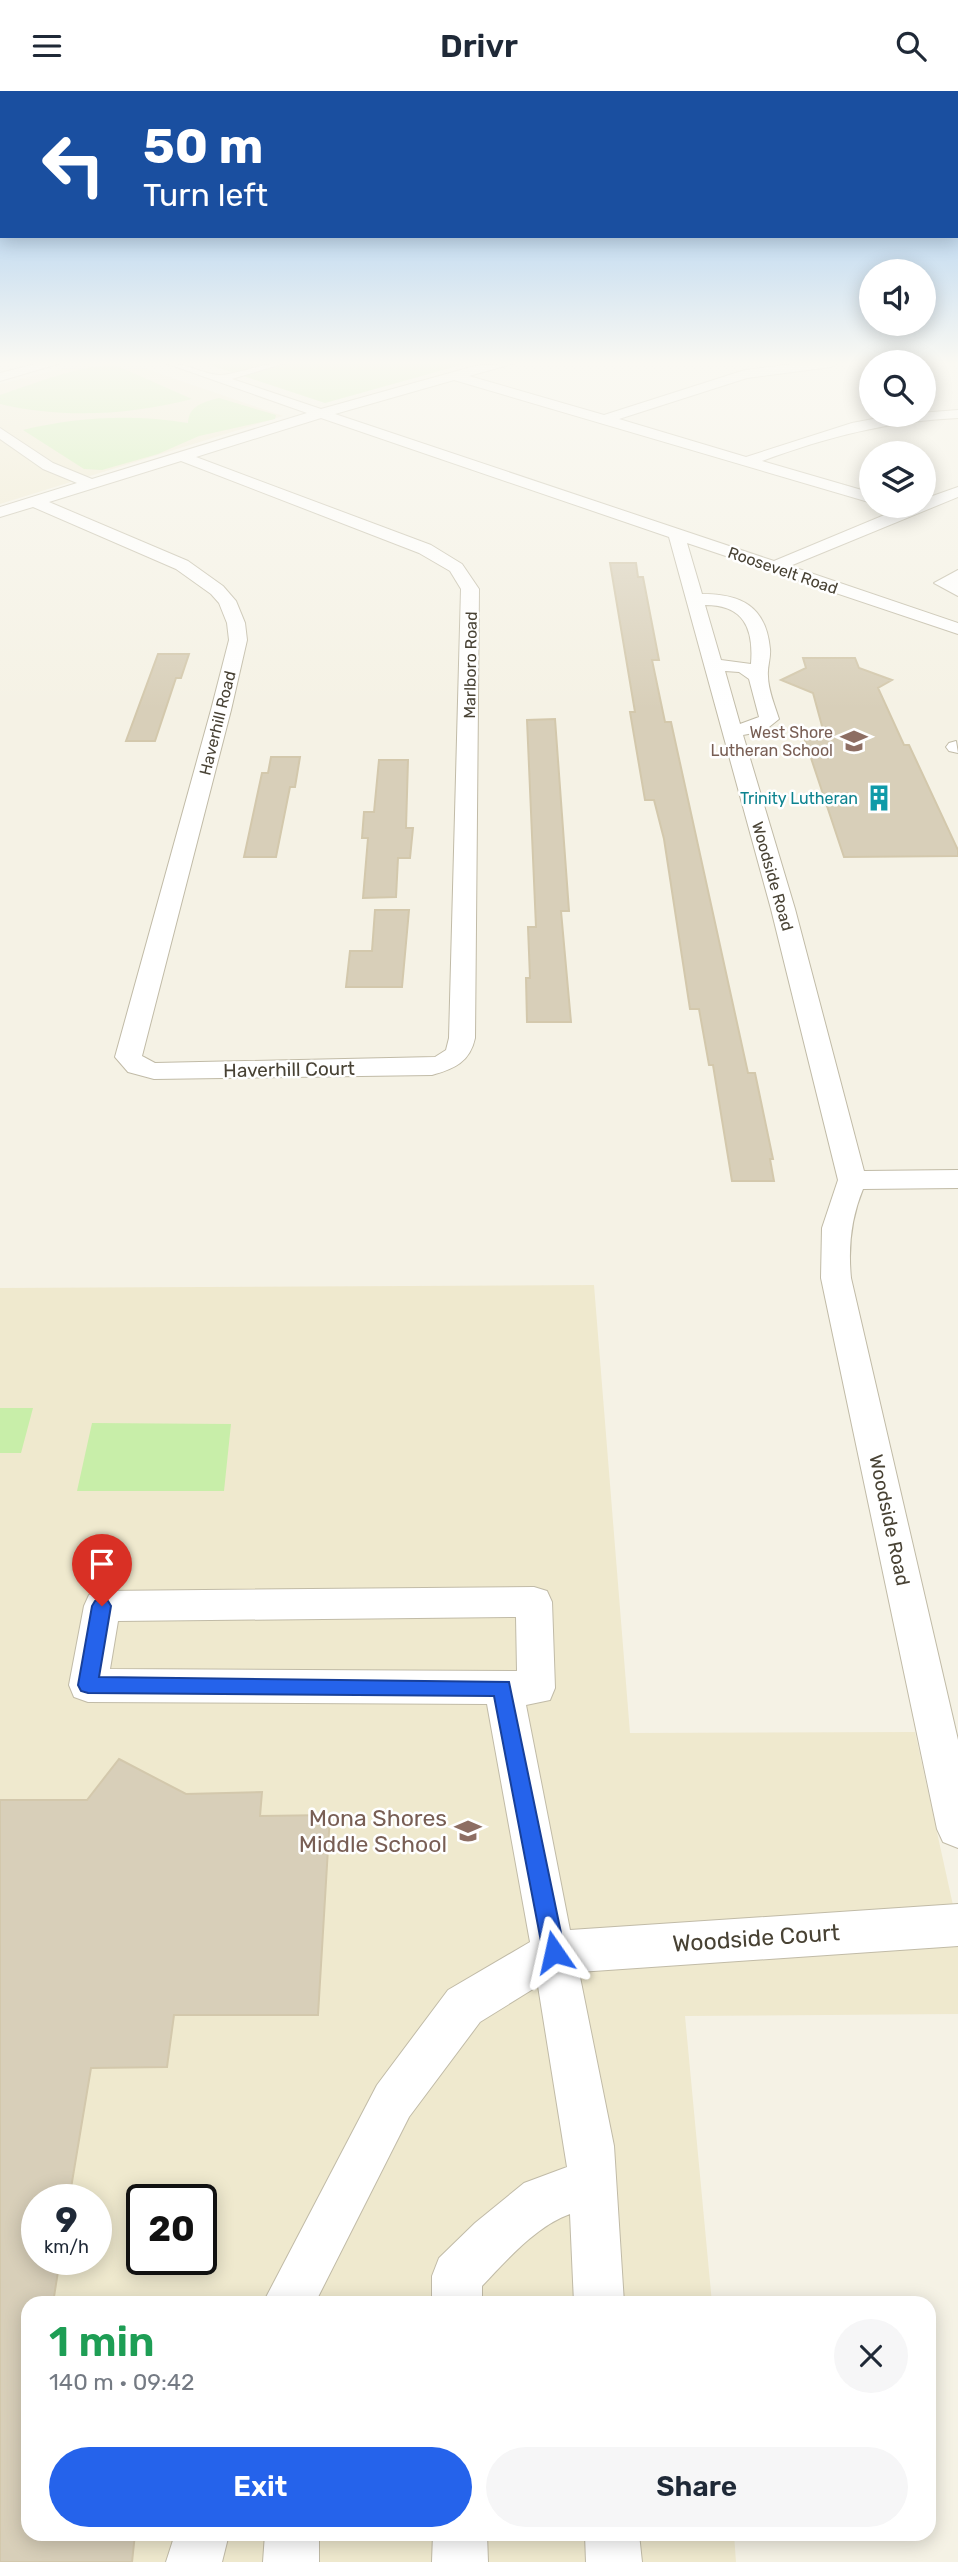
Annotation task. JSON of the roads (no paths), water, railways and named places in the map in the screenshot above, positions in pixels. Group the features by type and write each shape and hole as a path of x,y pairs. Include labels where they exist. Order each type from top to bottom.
{"street":[{"path":"78,478 92,484"},
{"path":"0,512 111,478"},
{"name":"Marlboro Road","path":"239,478 425,549 456,568 470,589 461,1038 460,1052 454,1060"},
{"name":"Roosevelt Road","path":"512,478 958,629"},
{"path":"809,478 859,494"},
{"path":"936,499 958,492"},
{"name":"Haverhill Road","path":"35,502 183,565 217,590 227,601 236,623 238,640 221,710 128,1057"},
{"path":"774,567 886,518"},
{"name":"Woodside Road","path":"676,534 783,909 845,1195 832,1251 836,1278 958,1829"},
{"path":"958,575 943,583 958,591"},
{"path":"694,599 728,601 743,607 755,628 764,657 758,675 769,719 757,727 732,731"},
{"path":"713,666 743,667 758,675"},
{"name":"Haverhill Court","path":"128,1057 137,1066 154,1071 432,1067 454,1060"},
{"path":"845,1195 958,1179"},
{"path":"534,1602 536,1688 503,1688 88,1685 102,1606 534,1602"},
{"path":"503,1688 590,2146 599,2296"},
{"name":"Woodside Court","path":"554,1952 958,1925"},
{"path":"299,2290 393,2101 464,2006 554,1952"},
{"path":"457,2296 457,2276 492,2240 541,2200 592,2182"},
{"path":"194,2562 200,2541"},
{"path":"291,2562 292,2541"},
{"path":"460,2541 460,2562"},
{"path":"612,2541 614,2562"}],"place":[{"name":"West Shore Lutheran School","path":"854,741"},
{"name":"Trinity Lutheran","path":"879,798"},
{"name":"Mona Shores Middle School","path":"468,1831"}]}
